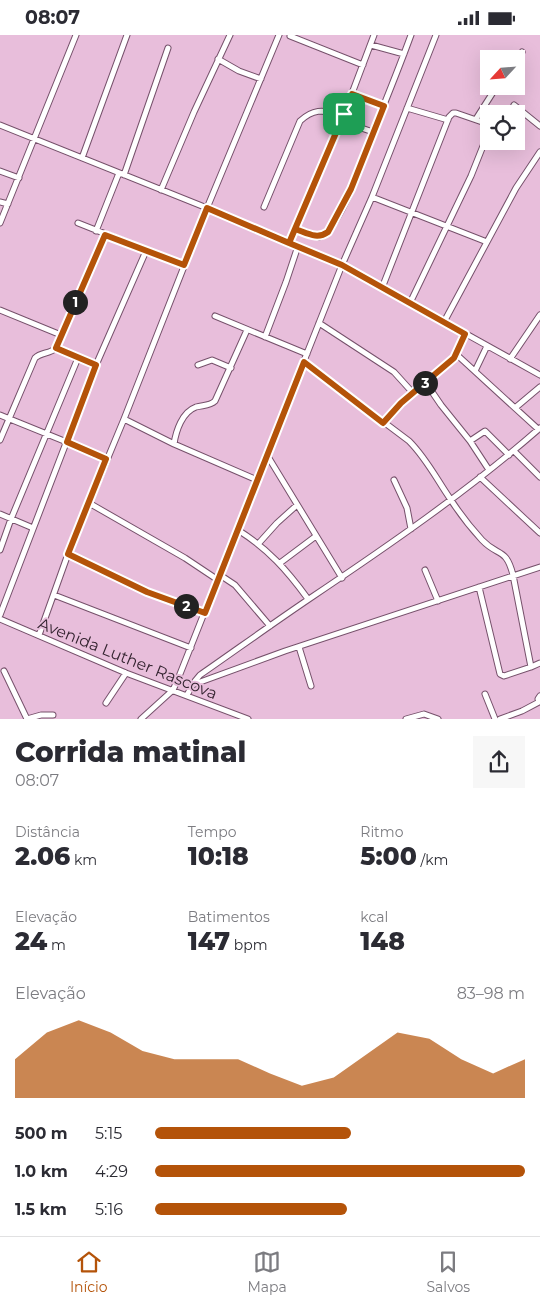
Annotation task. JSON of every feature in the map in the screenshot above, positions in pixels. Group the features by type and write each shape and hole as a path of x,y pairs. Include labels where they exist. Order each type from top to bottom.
{"street":[{"path":"0,223 76,35"},
{"path":"82,158 127,35"},
{"path":"162,190 230,35"},
{"path":"39,635 68,554 106,459 124,419 207,208 279,35"},
{"path":"289,243 344,114 374,35"},
{"path":"295,229 315,237 323,236 328,232 351,189 411,35"},
{"path":"144,718 173,690 191,648 342,265 372,197 436,35"},
{"path":"290,36 363,65"},
{"path":"371,45 404,54"},
{"path":"96,231 121,174 168,48"},
{"path":"218,59 239,71 261,79"},
{"path":"352,94 384,106"},
{"path":"476,119 491,95"},
{"path":"407,108 448,120"},
{"path":"264,207 300,121 310,113 317,111 344,114"},
{"path":"382,288 451,114 456,113 480,121"},
{"path":"525,114 540,126"},
{"path":"341,121 374,132"},
{"path":"0,125 207,208 342,265 540,375"},
{"path":"410,303 471,176 481,150"},
{"path":"444,322 516,188 540,152"},
{"path":"0,171 19,178"},
{"path":"372,197 448,225 487,242"},
{"path":"0,202 8,204"},
{"path":"78,223 184,265"},
{"path":"0,440 35,358 56,348 105,235"},
{"path":"265,337 298,246"},
{"path":"0,615 96,365 146,251"},
{"path":"0,310 61,335"},
{"path":"510,359 540,315"},
{"path":"215,316 307,354"},
{"path":"319,323 394,372 413,393"},
{"path":"174,444 178,428 187,413 194,407 211,404 215,401 247,330"},
{"path":"383,423 413,393 454,358 465,334"},
{"path":"475,371 487,346"},
{"path":"56,348 96,365"},
{"path":"187,695 200,675 411,529 509,455 539,429 456,354"},
{"path":"0,550 78,358"},
{"path":"198,365 212,360 231,368"},
{"path":"304,362 405,438 420,452 450,500 486,543 492,549 504,554 511,566 531,667"},
{"path":"426,383 470,441 489,470"},
{"path":"515,408 540,387"},
{"path":"0,415 106,459"},
{"path":"124,419 174,444 257,480"},
{"path":"470,441 485,431 509,455"},
{"path":"514,451 540,477"},
{"path":"267,455 342,578"},
{"path":"480,477 540,533"},
{"path":"394,480 407,508 411,529"},
{"path":"89,503 219,577 240,591 270,626"},
{"path":"259,543 297,505"},
{"path":"0,514 34,528"},
{"path":"238,530 259,543 280,563 308,599"},
{"path":"280,563 316,536"},
{"path":"68,554 147,592 205,613"},
{"path":"192,685 299,647 540,567"},
{"path":"425,570 438,601"},
{"path":"479,587 500,674 504,676 540,663"},
{"path":"54,595 191,648"},
{"name":"Avenida Luther Rascova","path":"0,619 126,673 248,719"},
{"path":"299,647 311,686"},
{"path":"4,671 27,719 42,715 53,715"},
{"path":"106,703 126,673"},
{"path":"485,694 494,719"},
{"path":"500,719 517,713 540,701"},
{"path":"406,719 424,714 438,719"}],"route":[{"path":"344,114 289,243 207,208 184,265 105,235 56,348 96,365 67,442 106,459 68,554 147,592 205,613 304,362 383,423 401,403 454,358 465,334 342,265 289,243 295,229 315,237 323,236 328,232 344,204 364,160 384,106 352,94 344,114"}]}
